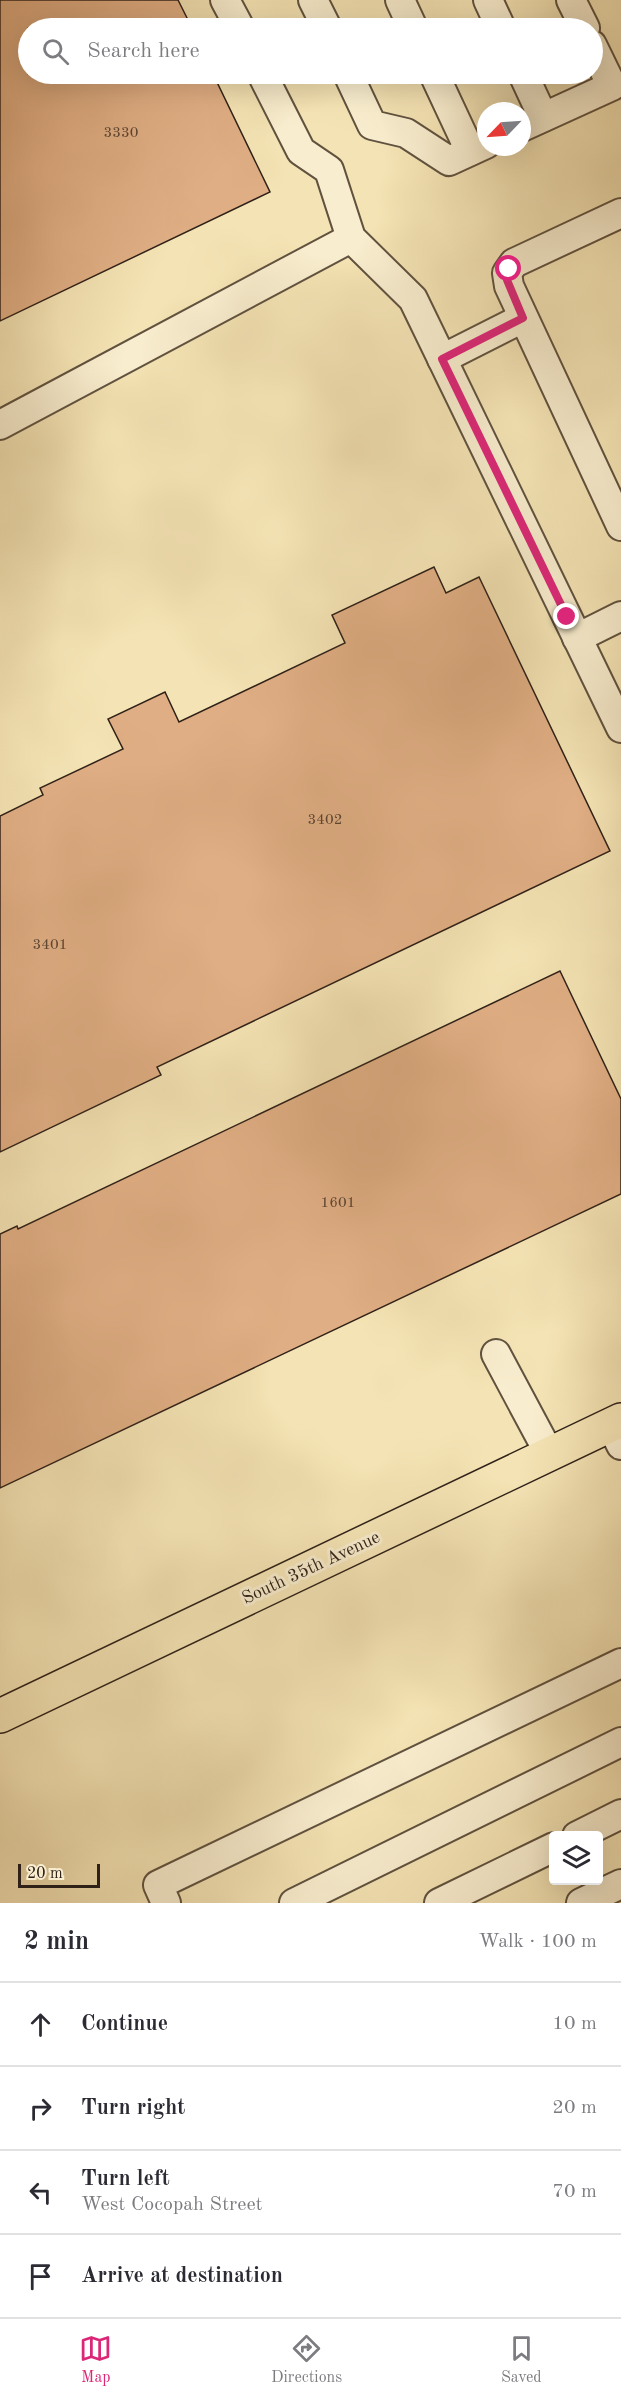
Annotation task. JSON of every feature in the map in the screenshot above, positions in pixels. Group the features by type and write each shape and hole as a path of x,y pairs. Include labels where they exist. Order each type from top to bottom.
{"main road":[{"name":"South 35th Avenue","path":"0,1716 549,1455 618,1430"}],"street":[{"path":"225,0 235,18"},
{"path":"314,0 322,18"},
{"path":"400,0 408,18"},
{"path":"488,0 496,18"},
{"path":"571,0 580,18"},
{"path":"525,84 533,122 616,82 603,62"},
{"path":"267,84 301,151 329,170 351,238 413,299 621,728"},
{"path":"353,84 372,125 406,133 449,160 477,148"},
{"path":"440,84 477,146"},
{"path":"621,213 514,263 509,269 507,280 621,526"},
{"path":"0,425 351,238"},
{"path":"442,359 523,318"},
{"path":"577,638 621,616"},
{"path":"496,1354 549,1455"},
{"path":"166,1903 158,1885 621,1663"},
{"path":"294,1903 621,1742"},
{"path":"587,1831 621,1814"},
{"path":"439,1903 549,1849"},
{"path":"581,1903 621,1884"}],"building":[{"path":"0,0 178,0 187,18 18,18 18,84 218,84 270,192 0,321"},
{"path":"434,567 446,593 479,577 610,851 157,1067 161,1075 0,1152 0,816 43,795 40,788 123,749 108,719 165,692 179,722 345,643 332,615"},
{"path":"560,971 621,1099 621,1194 0,1488 0,1234 17,1226 18,1229"}],"route":[{"path":"509,269 508,286 523,318 442,359 567,617"}]}
